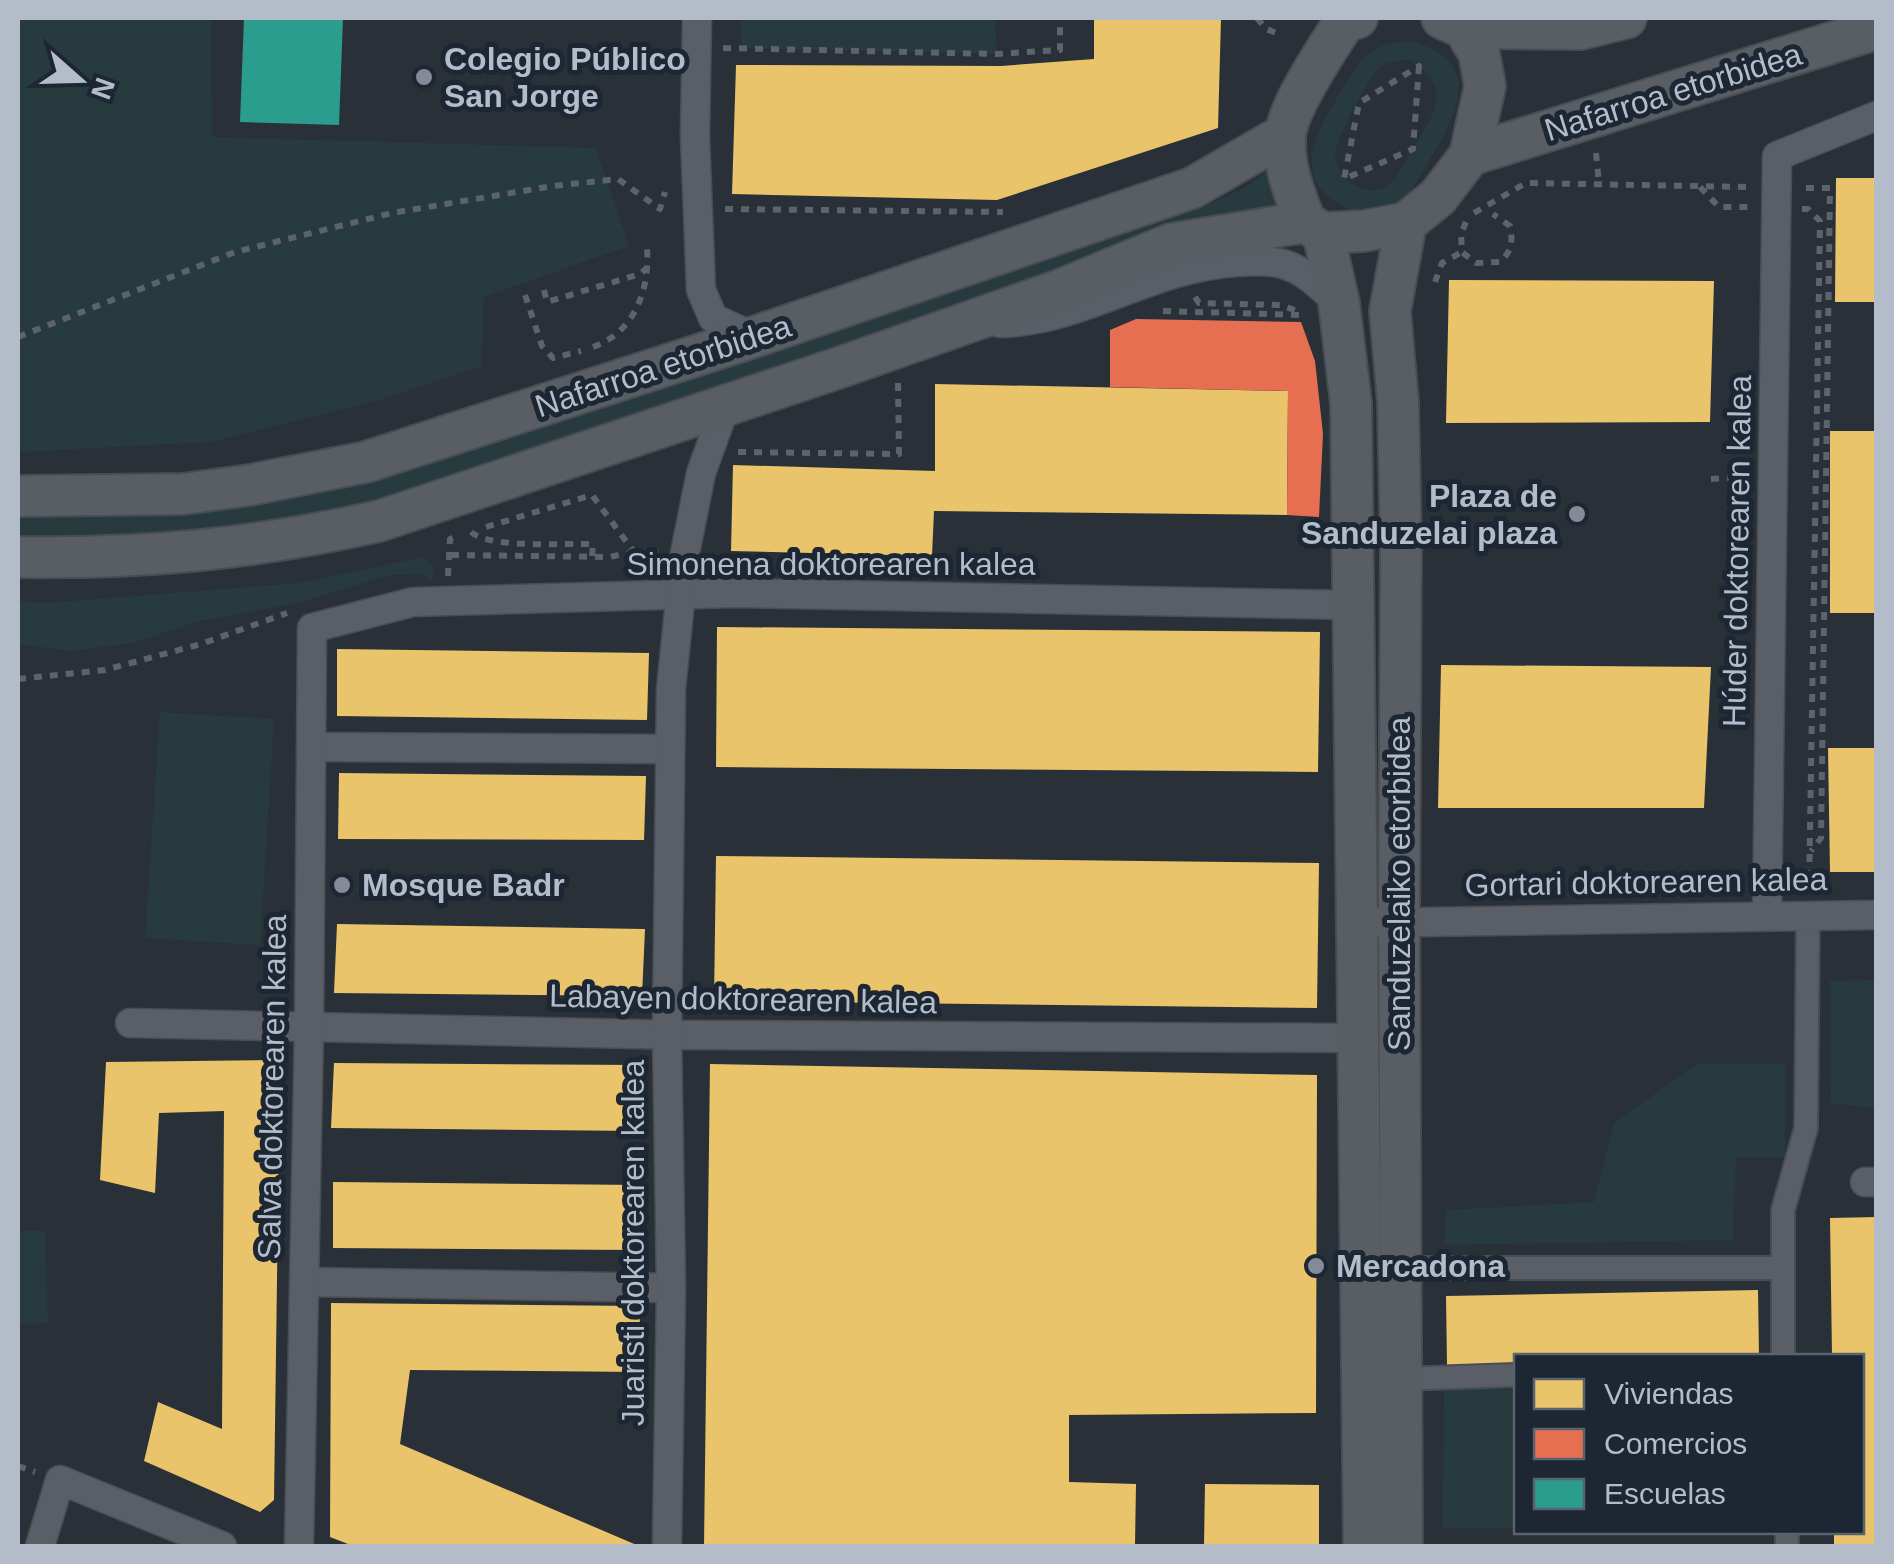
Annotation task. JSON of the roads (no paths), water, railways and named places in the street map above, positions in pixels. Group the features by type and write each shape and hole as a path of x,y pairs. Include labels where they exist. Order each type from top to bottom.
{"main road":[{"path":"1453,23 1581,29 1626,18"},
{"path":"1284,135 1311,73 1349,19"},
{"path":"1406,223 1438,197 1470,155 1485,86 1480,53 1453,23"},
{"name":"Nafarroa etorbidea","path":"1470,155 1876,29"},
{"name":"Sanduzelaiko etorbidea","path":"1284,135 1289,180 1314,228 1339,304 1352,403 1364,1546"},
{"name":"Nafarroa etorbidea","path":"18,496 183,494 366,462 754,337 1192,188 1284,135"},
{"name":"Sanduzelaiko etorbidea","path":"1402,1546 1400,512 1398,402 1390,311 1406,223"},
{"name":"Nafarroa etorbidea","path":"18,557 110,559 191,553 302,538 379,521 964,324 1171,244 1314,228 1364,232 1406,223"}],"street":[{"path":"698,18 695,137 701,290 712,318 754,337"},
{"name":"Húder doktorearen kalea","path":"1767,916 1777,156 1876,116"},
{"name":"Nafarroa etorbidea","path":"964,324 1028,322 1154,278 1221,263 1283,264 1310,278 1339,304"},
{"name":"Juaristi doktorearen kalea","path":"666,1546 670,1288 669,749 678,596 685,553 701,473 725,407"},
{"name":"Simonena doktorearen kalea","path":"301,620 413,602 734,593 1353,604"},
{"name":"Salva doktorearen kalea","path":"300,1546 312,747 301,620"},
{"path":"312,747 669,749"},
{"name":"Gortari doktorearen kalea","path":"1357,923 1876,914"},
{"path":"1783,1354 1782,1210 1806,1128 1808,916"},
{"name":"Labayen doktorearen kalea","path":"130,1022 668,1034 1356,1038"},
{"path":"1400,1268 1781,1268"},
{"path":"304,1282 670,1288"},
{"path":"1400,1378 1514,1376"},
{"path":"40,1546 60,1480 222,1546"}],"place":[{"name":"Colegio Público San Jorge","path":"424,77"},
{"name":"Plaza de Sanduzelai plaza","path":"1577,514"},
{"name":"Mosque Badr","path":"342,885"},
{"name":"Mercadona","path":"1316,1266"}]}
